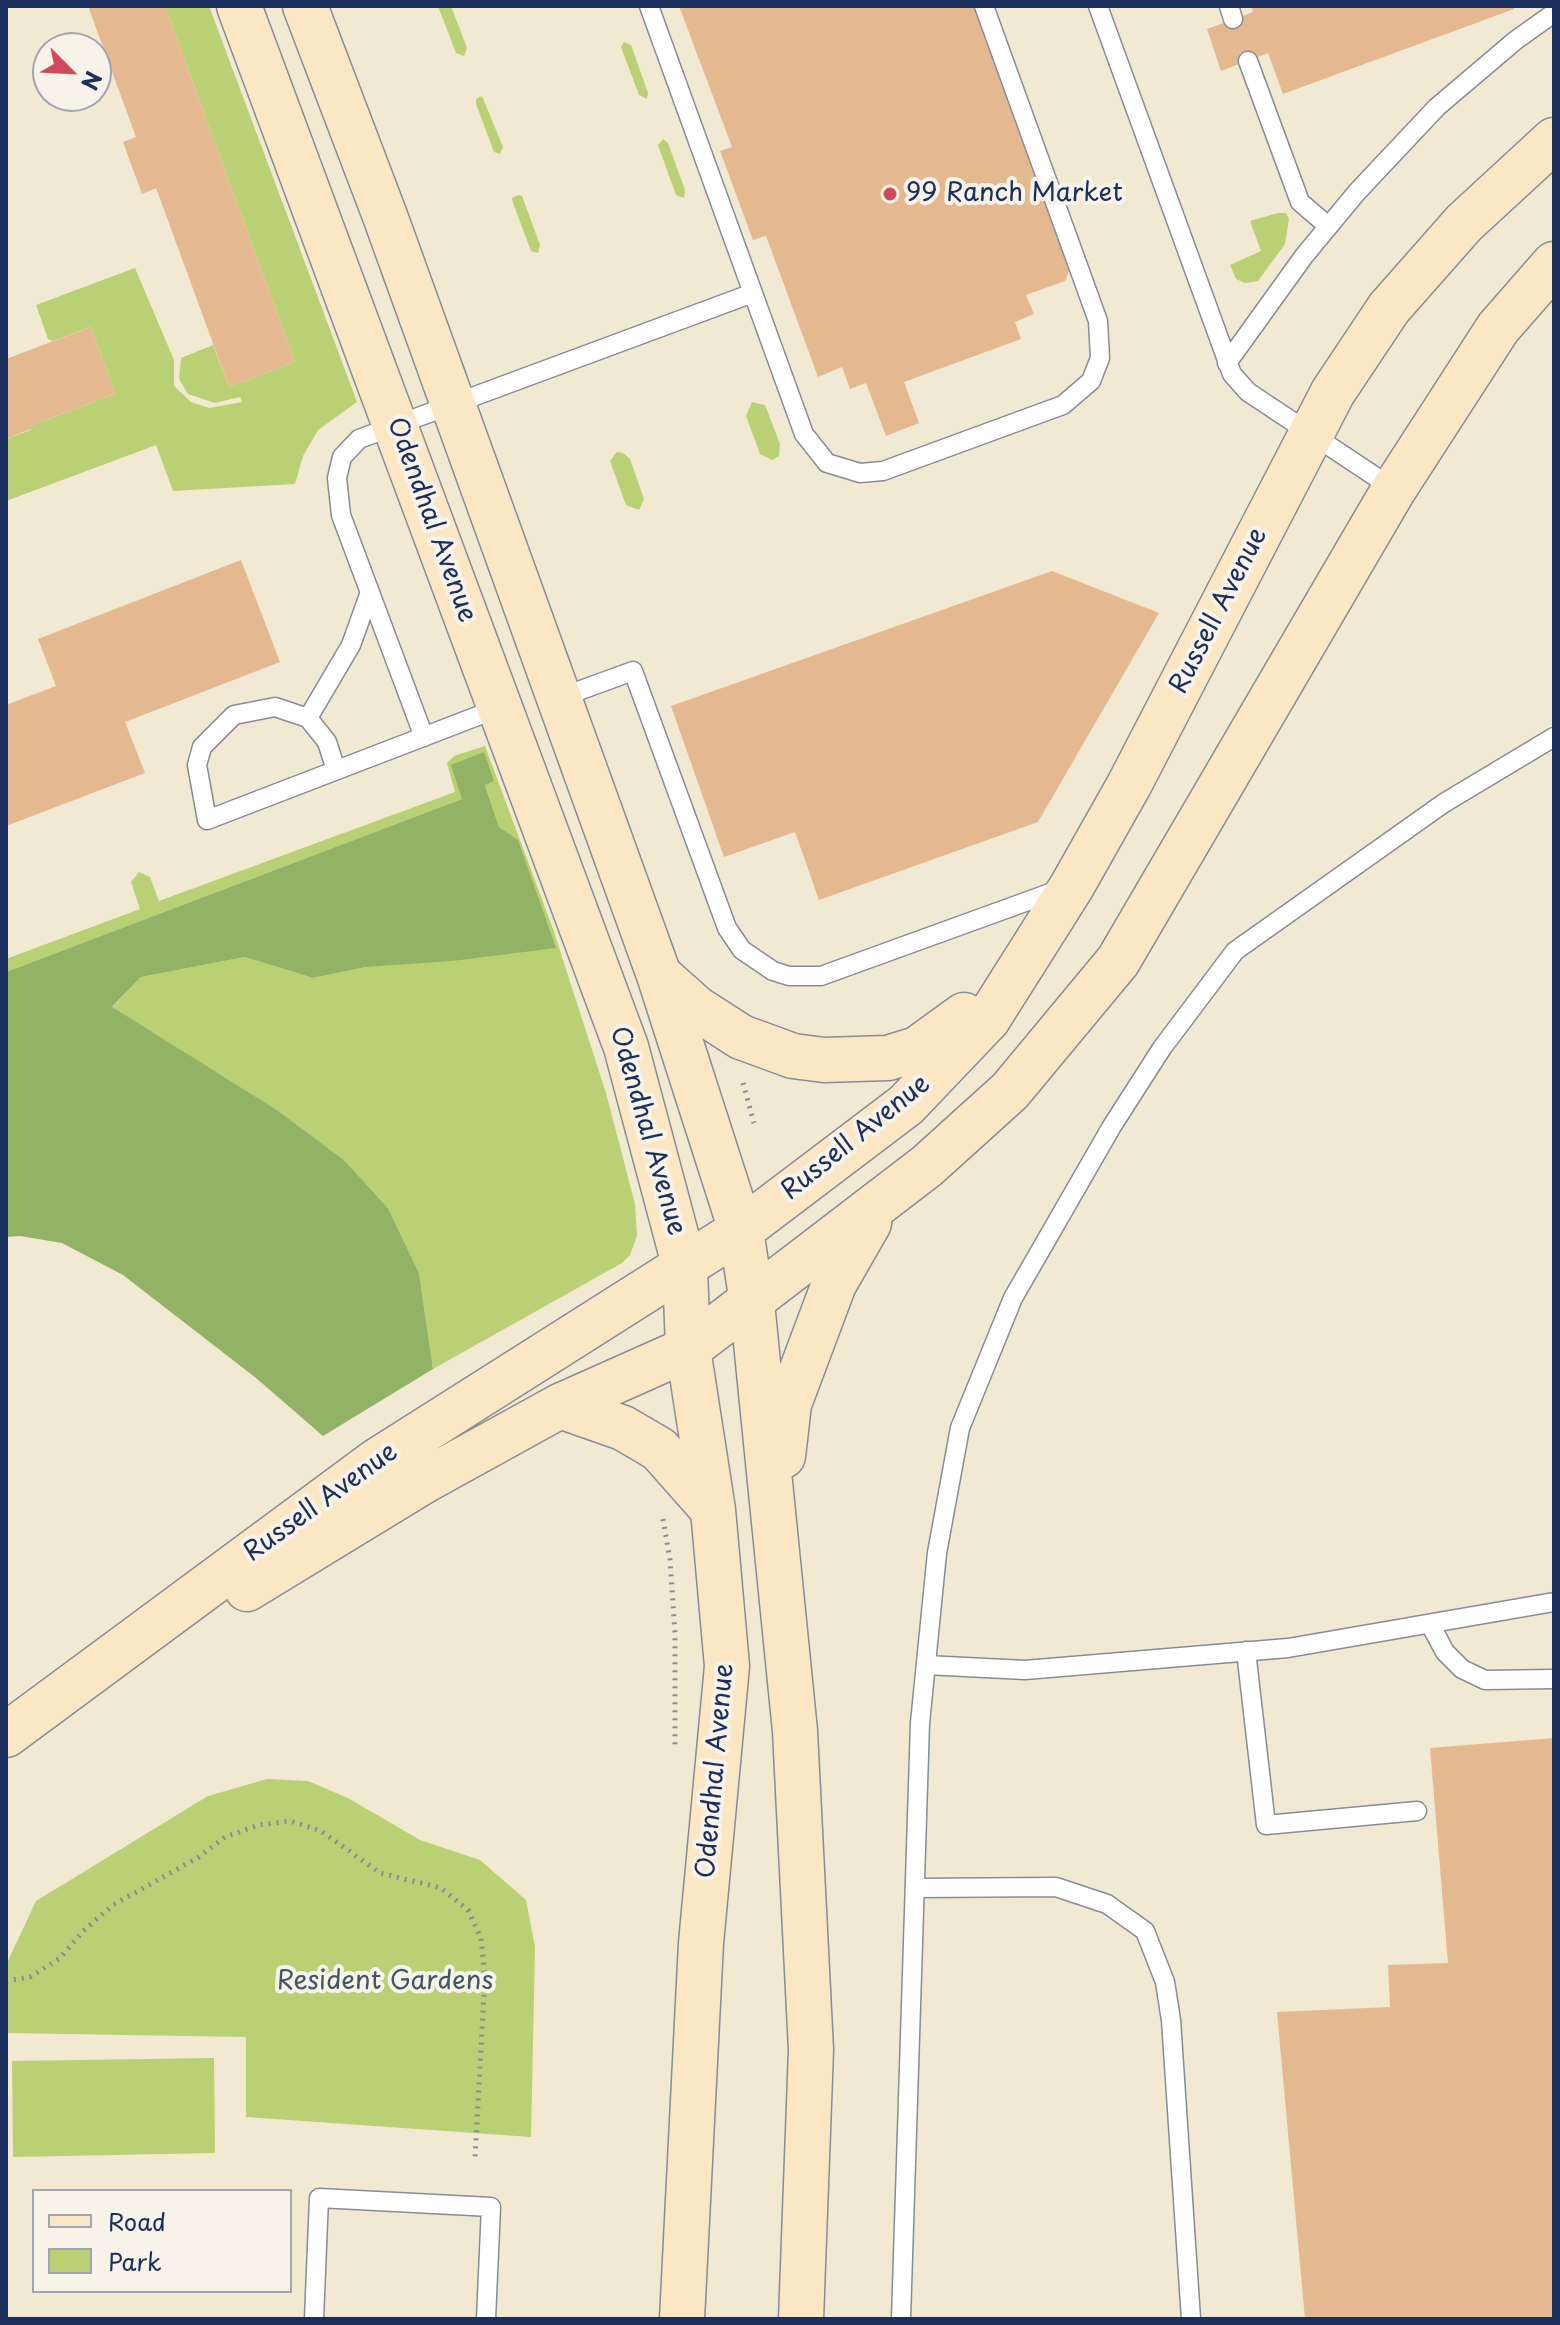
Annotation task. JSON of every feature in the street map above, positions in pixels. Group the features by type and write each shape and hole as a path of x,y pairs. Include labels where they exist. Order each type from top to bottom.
{"street":[{"name":"Odendhal Avenue","path":"239,6 626,1047 685,1268 688,1349 713,1510 727,1666 701,1943 682,2319"},
{"path":"305,6 659,975 741,1230 752,1303 795,1731 811,2050 801,2319"},
{"name":"Russell Avenue","path":"6,1736 378,1460 685,1268 741,1230 906,1105 988,1019 1072,886 1129,785 1333,392 1389,308 1464,223 1554,140"},
{"name":"Russell Avenue","path":"6,1736 424,1481 560,1406 688,1349 881,1203 1010,1091 1118,961 1394,489 1498,328 1554,264"},
{"path":"659,975 696,1008 741,1037 763,1047 793,1056 824,1060 874,1059 917,1049 945,1032 1036,942"},
{"path":"773,1534 789,1404 834,1284 881,1203"},
{"path":"560,1406 623,1428 659,1449 713,1510"}],"lane":[{"path":"649,6 810,445 827,463 849,471 883,471 1063,405 1091,381 1100,358 1098,321 984,6"},
{"path":"1098,6 1227,363 1248,392 1394,489"},
{"path":"1227,363 1328,226 1437,107 1516,40 1554,13"},
{"path":"1248,61 1300,202 1328,226"},
{"path":"424,737 341,515 337,478 342,457 359,439 753,293"},
{"path":"308,718 351,645 370,592"},
{"path":"559,698 633,671 727,928 742,950 773,971 806,978 830,974 1072,886"},
{"path":"336,770 327,742 308,718 275,707 255,708 234,715 216,729 202,747 197,765 207,820 501,707"},
{"path":"901,2319 920,1723 937,1553 960,1428 1013,1298 1079,1177 1162,1048 1235,951 1444,803 1554,737"},
{"path":"926,1665 1025,1670 1288,1648 1554,1602"},
{"path":"1430,1624 1445,1652 1462,1669 1485,1680 1554,1679"},
{"path":"1246,1651 1266,1825 1417,1811"},
{"path":"916,1888 1056,1887 1107,1904 1145,1931 1165,1982 1171,2020 1191,2319"},
{"path":"314,2319 319,2198 491,2207 486,2319"}],"path":[{"path":"742,1079 757,1135"},
{"path":"662,1514 670,1560 675,1633 674,1761"},
{"path":"6,1981 30,1977 60,1958 83,1931 113,1905 199,1857 225,1837 259,1825 290,1821 321,1831 380,1873 441,1888 468,1910 481,1938 485,1976 475,2158"}],"green space":[{"path":"165,6 209,6 357,402 318,430 303,456 295,484 173,491 156,445 6,501 6,439 31,430 30,426 115,394 91,327 53,341 48,339 36,305 135,268 174,360 174,386 191,402 209,408 242,402 240,397 215,403 188,394 179,379 181,358 213,345 229,387 295,362"},
{"path":"438,6 451,6 467,48 464,56 456,53"},
{"path":"624,42 631,45 648,93 647,99 639,95 621,47"},
{"path":"482,96 503,147 500,154 494,152 476,104 476,99"},
{"path":"663,139 668,143 685,190 684,198 676,195 658,145"},
{"path":"522,196 540,245 538,253 531,251 513,203 512,198"},
{"path":"1286,213 1289,219 1285,244 1258,281 1245,283 1236,279 1230,265 1261,251 1250,221"},
{"path":"752,402 765,405 780,444 779,456 772,460 760,454 746,416"},
{"path":"617,452 630,459 644,499 639,510 626,505 610,461"},
{"path":"485,746 553,929 606,1093 635,1204 637,1236 630,1255 622,1263 433,1369 419,1273 388,1208 344,1160 277,1110 112,1008 141,977 245,957 313,978 366,967 518,841 499,827 485,784 484,753 462,799 6,972 6,959 140,909 131,882 139,872 150,877 159,901 455,792 447,763 454,756"},
{"path":"484,752 494,781 485,785 499,827 518,840 556,948 452,961 366,967 313,978 245,957 141,977 112,1007 277,1110 344,1160 388,1208 419,1273 433,1369 323,1436 256,1378 123,1275 62,1243 20,1236 6,1237 6,972 462,799 451,765"},
{"name":"Resident Gardens","path":"267,1779 308,1781 348,1798 420,1840 480,1860 526,1900 535,1947 531,2137 246,2117 246,2037 6,2033 7,1963 36,1901 208,1796"},
{"path":"214,2058 215,2153 13,2157 12,2061"}],"building":[{"path":"88,6 165,6 295,362 229,387 156,188 142,194 123,142 136,137 112,72 112,32 98,32"},
{"name":"99 Ranch Market","path":"679,6 975,6 1071,266 1065,281 1026,295 1034,314 1015,322 1021,339 904,382 919,423 886,436 866,383 850,389 842,367 818,377 766,236 753,240 720,151 732,147"},
{"path":"1251,6 1513,6 1514,9 1283,94 1268,53 1221,71 1207,29 1253,12"},
{"path":"91,327 115,394 30,426 31,429 6,439 6,359"},
{"path":"241,560 280,662 125,722 145,773 6,826 6,705 56,686 38,639"},
{"path":"1052,571 1159,613 1038,822 819,900 795,832 724,857 671,706"},
{"path":"1554,1738 1554,2319 1305,2319 1277,2012 1390,2007 1388,1965 1448,1963 1430,1748"}],"place":[{"name":"99 Ranch Market","path":"890,194"}]}
